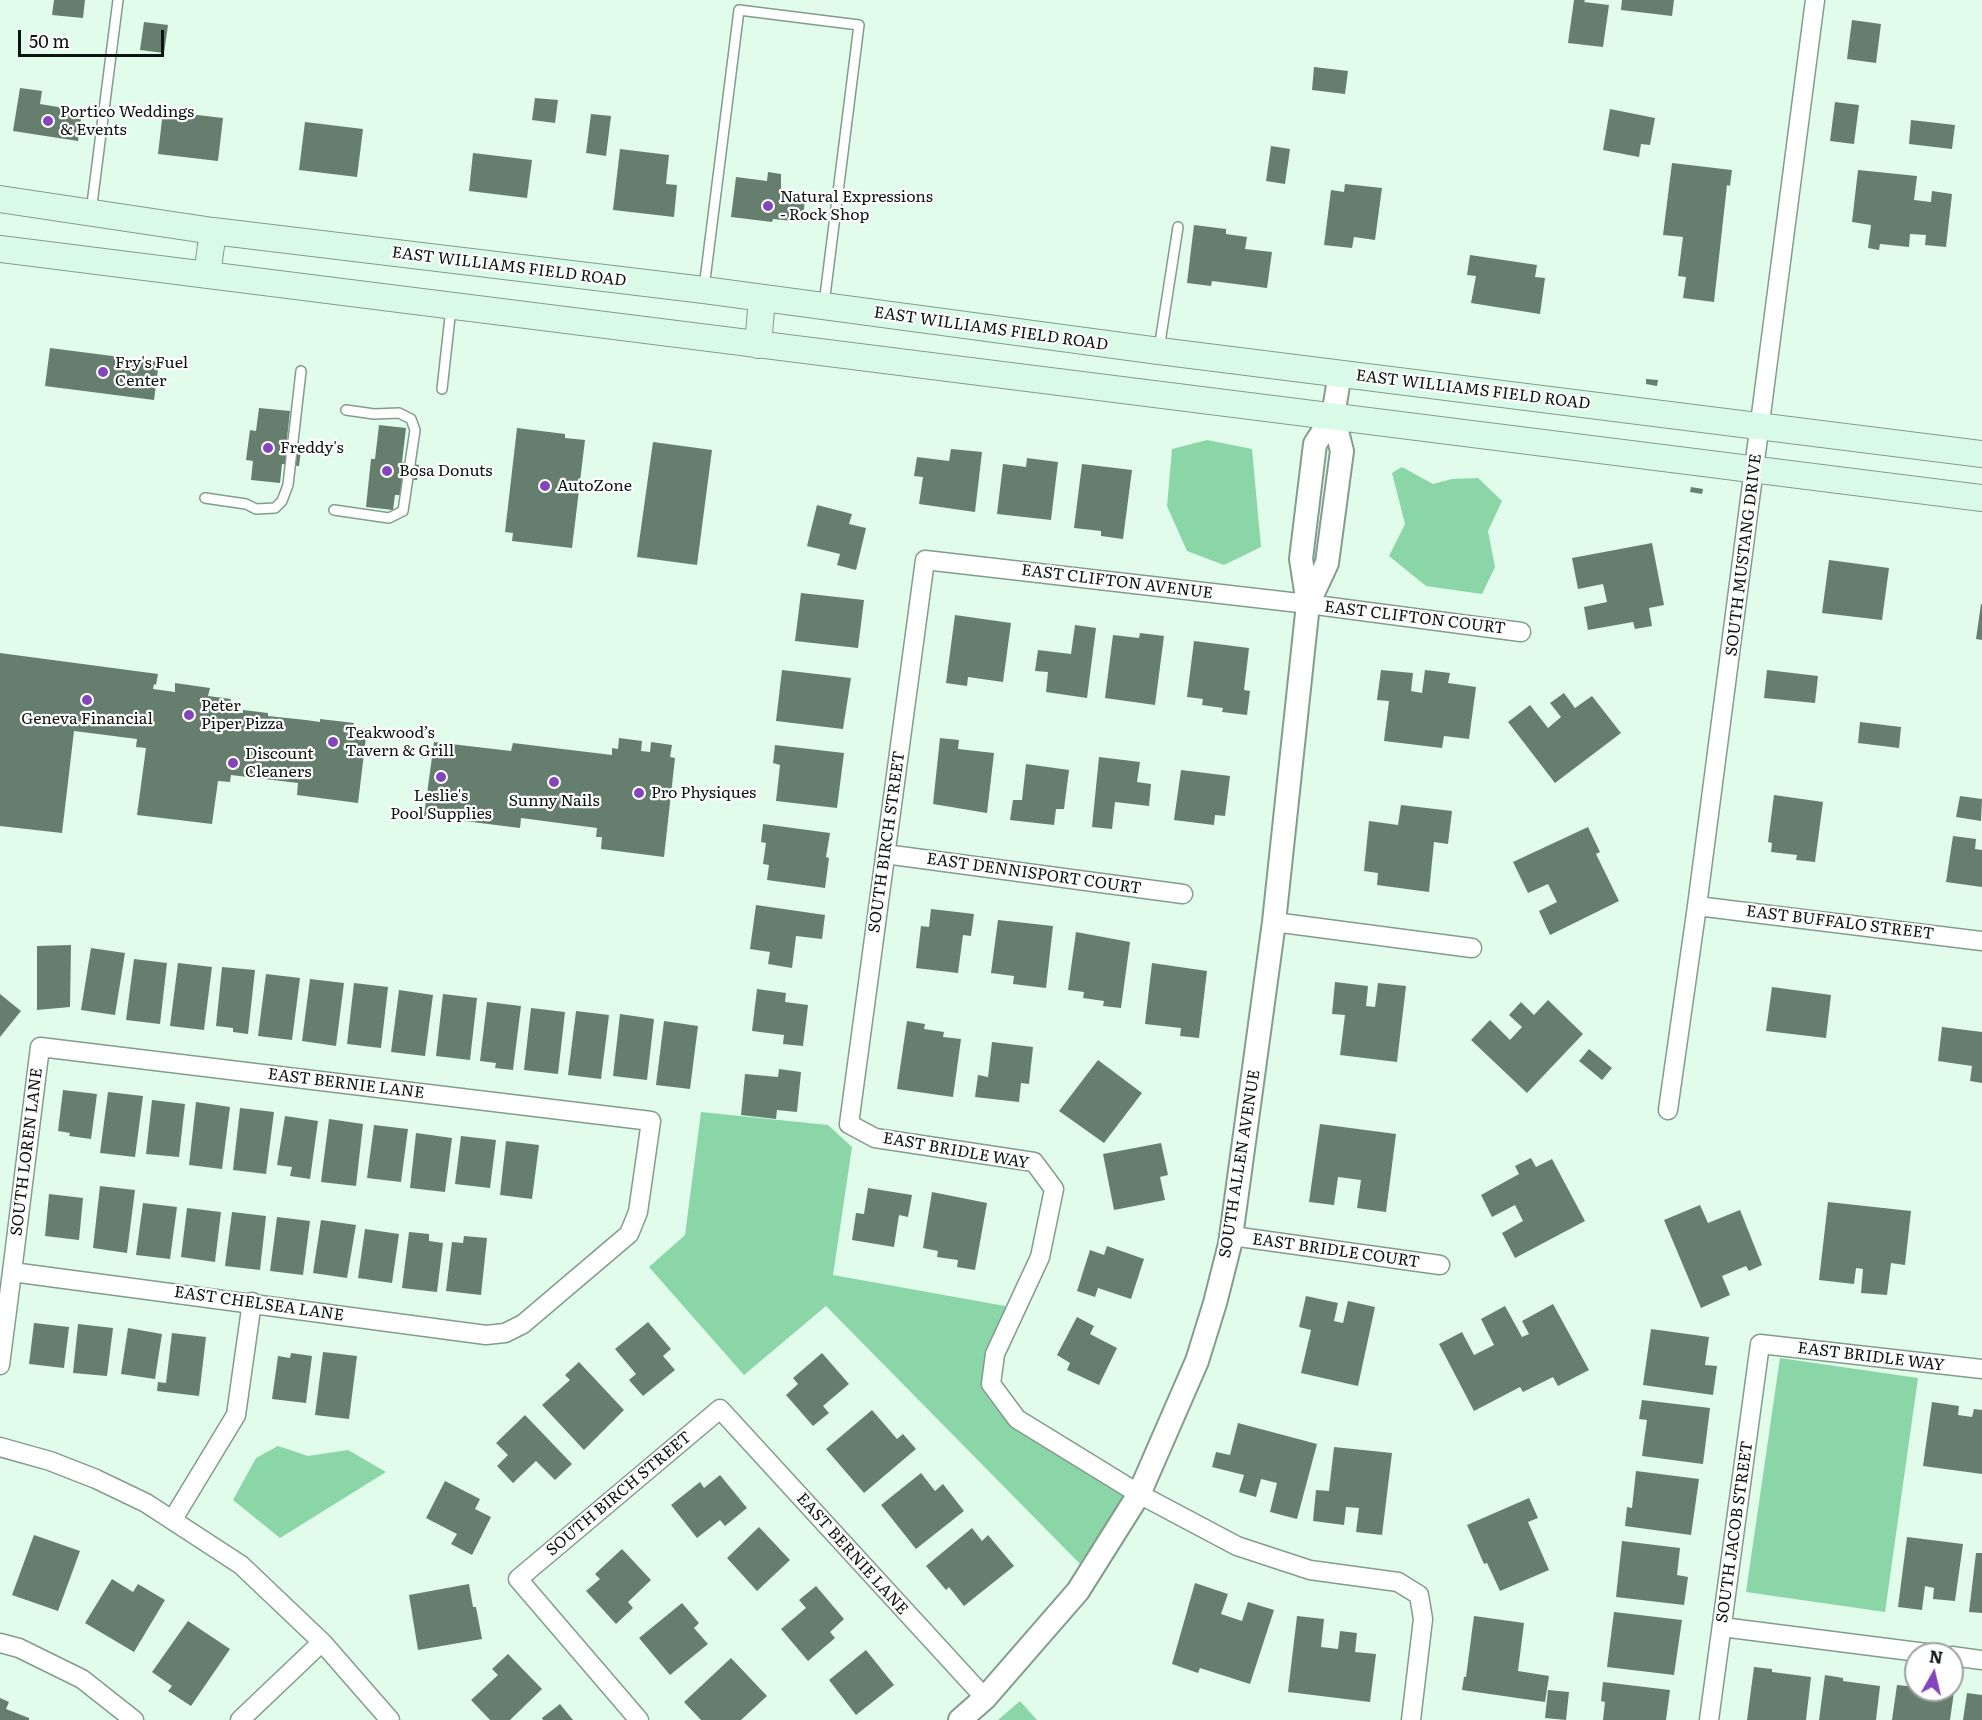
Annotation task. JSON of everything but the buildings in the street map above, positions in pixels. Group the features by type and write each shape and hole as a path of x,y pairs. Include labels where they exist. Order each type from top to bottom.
{"main road":[{"name":"EAST WILLIAMS FIELD ROAD","path":"0,199 213,231 704,290 1159,351 1982,454"},
{"path":"207,275 213,231"},
{"path":"0,249 1982,498"},
{"path":"758,345 762,298"}],"street":[{"name":"SOUTH MUSTANG DRIVE","path":"1668,1110 1761,426 1815,0"},
{"name":"SOUTH ALLEN AVENUE","path":"960,1720 985,1698 1078,1592 1138,1494 1197,1361 1215,1303 1232,1236 1274,922 1308,604 1301,559 1315,444 1333,416 1340,373"},
{"name":"EAST CLIFTON AVENUE","path":"925,560 1308,604"},
{"name":"SOUTH BIRCH STREET","path":"849,1124 925,560"},
{"name":"EAST CLIFTON COURT","path":"1308,604 1521,632"},
{"name":"EAST DENNISPORT COURT","path":"885,854 1183,894"},
{"name":"EAST BUFFALO STREET","path":"1697,906 1982,941"},
{"path":"1274,922 1472,948"},
{"name":"EAST BERNIE LANE","path":"40,1047 651,1121 638,1212 629,1234 523,1324 505,1333"},
{"name":"SOUTH LOREN LANE","path":"0,1365 40,1047"},
{"name":"EAST BRIDLE WAY","path":"849,1124 875,1138 1034,1162 1054,1189 1040,1257 995,1354 991,1384 1017,1419 1138,1494"},
{"name":"EAST BRIDLE COURT","path":"1232,1236 1440,1265"},
{"name":"EAST CHELSEA LANE","path":"12,1272 252,1302 486,1335 505,1333"},
{"path":"173,1519 236,1416 252,1302"},
{"name":"EAST BRIDLE WAY","path":"1760,1344 1982,1370"},
{"name":"SOUTH JACOB STREET","path":"1709,1720 1760,1344"},
{"name":"SOUTH BIRCH STREET","path":"639,1720 518,1579 720,1409"},
{"name":"EAST BERNIE LANE","path":"720,1409 985,1698"},
{"path":"0,1447 50,1461 147,1503 242,1565 322,1642 390,1720"},
{"path":"1138,1494 1238,1546 1310,1570 1398,1582 1419,1595 1423,1619 1411,1720"},
{"path":"1722,1627 1904,1650"},
{"path":"240,1720 322,1642"},
{"path":"0,1643 19,1648 82,1679 134,1720"},
{"path":"1964,1658 1982,1660"}],"lane":[{"path":"91,213 118,0"},
{"path":"704,290 739,10 859,25 823,306"},
{"path":"1159,351 1178,226"},
{"path":"442,389 451,306"},
{"path":"205,498 246,504 256,509 275,508 282,501 288,485 301,371"},
{"path":"334,510 388,518 403,511 415,430 411,419 399,413 374,414 346,411"}],"green space":[{"path":"1207,440 1252,449 1261,547 1224,565 1187,551 1167,506 1172,449"},
{"path":"1402,467 1433,484 1452,479 1478,478 1502,501 1488,531 1495,567 1482,594 1426,586 1389,556 1405,524 1392,473"},
{"path":"701,1112 828,1125 852,1147 833,1275 1016,1308 991,1384 1017,1419 1139,1494 1089,1573 826,1306 744,1375 649,1267 685,1235"},
{"path":"1780,1358 1918,1378 1885,1612 1746,1592"},
{"path":"278,1446 308,1456 348,1450 386,1472 280,1538 233,1500 256,1458"},
{"path":"1020,1701 1037,1720 998,1720"}],"place":[{"name":"Portico Weddings & Events","path":"48,121"},
{"name":"Natural Expressions - Rock Shop","path":"768,206"},
{"name":"Fry's Fuel Center","path":"103,372"},
{"name":"Freddy's","path":"268,448"},
{"name":"Bosa Donuts","path":"387,471"},
{"name":"AutoZone","path":"545,486"},
{"name":"Geneva Financial","path":"87,700"},
{"name":"Peter Piper Pizza","path":"189,715"},
{"name":"Teakwood’s Tavern & Grill","path":"333,742"},
{"name":"Discount Cleaners","path":"233,763"},
{"name":"Leslie's Pool Supplies","path":"441,777"},
{"name":"Sunny Nails","path":"554,782"},
{"name":"Pro Physiques","path":"639,793"}]}
